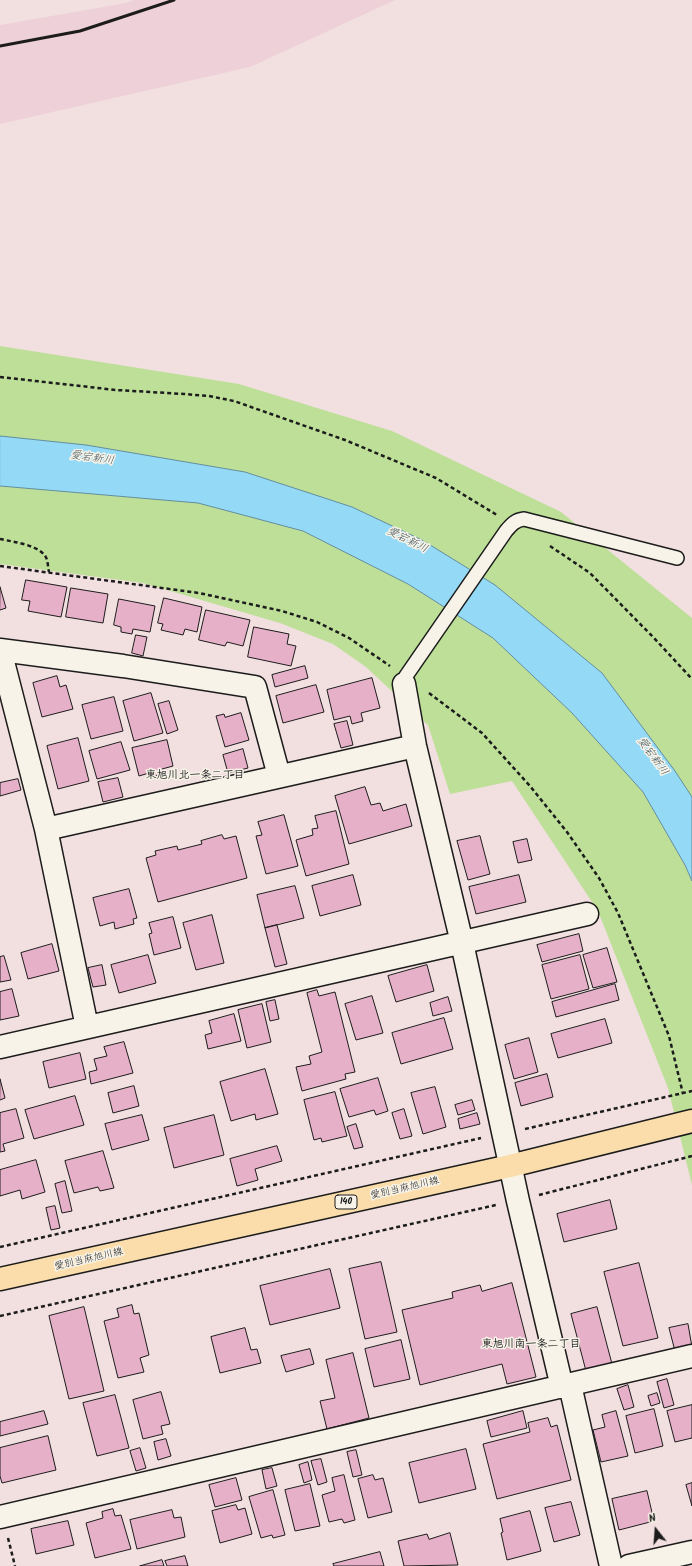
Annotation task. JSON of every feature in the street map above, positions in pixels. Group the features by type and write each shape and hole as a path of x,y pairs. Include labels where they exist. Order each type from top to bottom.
{"main road":[{"name":"愛別当麻旭川線","path":"0,1279 510,1166 692,1121"}],"street":[{"path":"87,1027 46,829 0,650 123,666 255,687 279,776"},
{"path":"404,684 415,746 462,943 518,1201 611,1566"},
{"path":"46,829 415,746"},
{"path":"0,1047 588,914"},
{"path":"0,1516 692,1356"},
{"path":"629,1566 692,1552"}],"lane":[{"path":"404,684 406,676 420,655 509,527 519,519 677,558"}],"path":[{"path":"0,377 116,390 197,395 234,401 345,440 436,478 509,527"},
{"path":"0,538 34,547 44,553 47,559 49,572"},
{"path":"546,543 590,573 692,679"},
{"path":"0,1247 692,1092"},
{"path":"0,1316 518,1201 692,1156"}],"shaded area":[{"path":"134,0 395,0 250,67 0,124 0,25 126,3"}],"green space":[{"path":"0,346 239,384 392,431 561,512 692,618 692,1185 668,1088 598,911 512,781 450,794 428,725 366,667 333,644 280,623 143,583 0,564"}],"water":[{"name":"愛宕新川","path":"0,436 86,445 245,472 352,507 422,540 495,585 602,673 675,771 692,797 692,881 685,865 643,792 572,713 493,638 408,584 303,531 198,503 0,486"}],"building":[{"path":"26,580 67,587 61,617 28,611 30,601 22,600"},
{"path":"0,587 6,608 0,610"},
{"path":"71,588 108,594 103,623 66,617"},
{"path":"164,598 202,607 197,632 185,629 183,635 161,630 163,624 158,623"},
{"path":"119,599 155,606 150,632 133,629 132,634 121,632 121,627 114,625"},
{"path":"206,610 250,620 243,646 227,642 225,646 199,640"},
{"path":"254,627 289,634 287,644 296,646 291,666 248,657"},
{"path":"136,635 147,637 143,656 132,653"},
{"path":"305,666 308,678 275,687 272,675"},
{"path":"57,676 60,687 66,685 73,709 42,717 33,683"},
{"path":"372,678 380,708 361,713 363,721 352,724 350,716 334,720 327,690"},
{"path":"316,685 324,712 283,723 276,696"},
{"path":"151,693 163,733 134,741 123,701"},
{"path":"114,697 123,731 91,739 82,705"},
{"path":"169,701 178,730 167,734 158,704"},
{"path":"241,713 249,740 225,747 216,716 224,714 225,717"},
{"path":"347,721 353,745 341,748 334,724"},
{"path":"78,738 89,781 58,789 47,746"},
{"path":"167,740 173,766 162,769 163,774 150,777 149,773 139,776 132,748"},
{"path":"121,742 130,770 97,779 89,751"},
{"path":"243,749 248,768 228,773 223,755"},
{"path":"118,778 123,797 103,802 98,782"},
{"path":"18,779 21,790 0,796 0,783"},
{"path":"365,787 371,805 380,803 383,811 406,804 412,826 349,844 335,796"},
{"path":"336,811 349,864 306,876 296,840 313,835 312,829 318,828 315,816"},
{"path":"284,815 298,866 266,874 256,836 262,835 258,822"},
{"path":"222,835 224,839 236,836 247,878 158,902 146,858 156,855 155,851 177,846 178,850 202,844 201,841"},
{"path":"480,836 490,874 468,880 457,841"},
{"path":"527,839 532,860 518,863 513,842"},
{"path":"353,875 361,905 320,916 312,886"},
{"path":"519,875 526,902 476,914 469,887"},
{"path":"295,886 304,918 265,928 257,895"},
{"path":"129,889 137,918 133,919 134,924 115,929 114,922 100,926 93,898"},
{"path":"212,915 224,963 196,970 183,923"},
{"path":"173,917 181,948 154,955 149,934 152,933 149,923"},
{"path":"277,925 287,964 275,967 265,928"},
{"path":"579,934 583,951 542,962 537,945"},
{"path":"52,944 59,971 28,979 21,953"},
{"path":"607,948 617,982 593,988 583,955"},
{"path":"148,955 156,983 119,993 111,965"},
{"path":"580,955 589,989 551,999 542,965"},
{"path":"4,956 11,980 0,982 0,957"},
{"path":"102,965 106,985 93,987 88,968"},
{"path":"427,965 434,991 396,1002 388,976"},
{"path":"615,984 619,1000 556,1017 552,1002"},
{"path":"12,989 19,1016 0,1020 0,992"},
{"path":"317,990 319,996 335,992 355,1072 345,1074 346,1079 302,1091 296,1067 311,1064 309,1056 322,1052 307,993"},
{"path":"372,996 383,1033 356,1040 345,1004"},
{"path":"448,997 452,1011 433,1016 430,1003"},
{"path":"275,1000 279,1019 270,1021 266,1002"},
{"path":"262,1004 271,1042 247,1048 238,1010"},
{"path":"234,1014 241,1041 208,1049 205,1035 212,1033 209,1021"},
{"path":"444,1018 453,1049 401,1064 392,1033"},
{"path":"605,1019 612,1043 558,1058 551,1034"},
{"path":"529,1038 538,1072 514,1079 505,1045"},
{"path":"124,1042 133,1073 91,1084 89,1072 97,1070 94,1059 107,1056 104,1047"},
{"path":"80,1053 86,1079 49,1088 43,1062"},
{"path":"265,1069 278,1114 256,1120 255,1114 231,1121 220,1082"},
{"path":"547,1074 553,1097 521,1106 515,1083"},
{"path":"378,1078 388,1111 376,1115 374,1110 349,1117 340,1089"},
{"path":"0,1079 5,1098 0,1100"},
{"path":"134,1086 139,1106 113,1113 108,1093"},
{"path":"435,1087 446,1127 423,1134 411,1093"},
{"path":"335,1092 347,1136 322,1142 321,1138 314,1140 304,1100"},
{"path":"75,1096 84,1125 34,1139 25,1110"},
{"path":"472,1100 475,1110 458,1115 455,1105"},
{"path":"16,1109 24,1138 3,1144 5,1151 0,1152 0,1113"},
{"path":"404,1109 412,1136 400,1139 392,1113"},
{"path":"477,1113 480,1124 460,1129 458,1119"},
{"path":"142,1115 149,1140 112,1150 105,1124"},
{"path":"214,1115 224,1155 174,1168 164,1128"},
{"path":"356,1124 363,1147 354,1149 347,1127"},
{"path":"277,1146 282,1161 255,1169 258,1180 237,1186 230,1159"},
{"path":"103,1151 114,1188 100,1191 98,1187 74,1193 65,1161"},
{"path":"36,1160 45,1192 22,1199 20,1190 0,1196 0,1170"},
{"path":"65,1181 72,1211 62,1213 55,1184"},
{"path":"610,1200 617,1229 564,1242 557,1214"},
{"path":"55,1206 60,1228 51,1230 46,1208"},
{"path":"381,1262 397,1332 365,1339 349,1269"},
{"path":"639,1263 658,1338 623,1346 604,1272"},
{"path":"330,1269 340,1308 270,1325 260,1286"},
{"path":"512,1283 536,1377 507,1384 502,1364 420,1385 402,1310 453,1298 452,1292 480,1285 482,1291"},
{"path":"132,1305 134,1314 139,1313 149,1355 140,1358 144,1372 118,1378 104,1321 119,1317 117,1309"},
{"path":"84,1307 104,1391 69,1399 49,1316"},
{"path":"597,1307 612,1364 586,1371 571,1314"},
{"path":"688,1324 692,1347 675,1351 669,1328"},
{"path":"245,1328 251,1350 257,1349 261,1363 220,1373 211,1337"},
{"path":"401,1340 410,1379 374,1387 365,1349"},
{"path":"310,1349 314,1364 286,1372 281,1356"},
{"path":"353,1353 369,1418 327,1429 320,1401 335,1398 326,1360"},
{"path":"667,1379 674,1405 664,1408 657,1382"},
{"path":"628,1385 634,1407 624,1410 617,1389"},
{"path":"161,1392 170,1424 161,1426 163,1434 143,1439 133,1400"},
{"path":"657,1393 660,1403 651,1406 648,1396"},
{"path":"115,1395 129,1448 97,1456 83,1403"},
{"path":"692,1405 692,1438 675,1442 667,1411"},
{"path":"654,1409 663,1446 635,1453 626,1416"},
{"path":"44,1411 48,1424 0,1436 0,1422"},
{"path":"523,1411 527,1428 491,1437 487,1421"},
{"path":"616,1411 628,1456 601,1462 593,1430 605,1427 602,1415"},
{"path":"548,1418 551,1427 557,1425 571,1480 497,1499 483,1444 530,1432 528,1423"},
{"path":"48,1436 56,1470 2,1483 0,1476 0,1448"},
{"path":"166,1439 171,1456 158,1460 154,1442"},
{"path":"140,1448 146,1468 136,1471 130,1451"},
{"path":"466,1449 476,1489 419,1503 409,1463"},
{"path":"356,1450 362,1475 353,1477 347,1452"},
{"path":"321,1459 327,1482 318,1485 311,1461"},
{"path":"308,1462 312,1480 304,1483 299,1465"},
{"path":"272,1468 277,1486 266,1489 262,1470"},
{"path":"344,1475 355,1520 344,1523 342,1519 329,1522 322,1495 335,1491 332,1478"},
{"path":"373,1475 375,1480 383,1478 392,1512 368,1518 358,1479"},
{"path":"236,1478 242,1500 215,1507 209,1485"},
{"path":"692,1483 692,1506 686,1485"},
{"path":"310,1484 320,1526 295,1531 285,1490"},
{"path":"273,1490 285,1535 273,1538 272,1535 261,1538 249,1497"},
{"path":"647,1491 654,1521 619,1530 612,1499"},
{"path":"571,1502 580,1535 554,1542 545,1508"},
{"path":"236,1505 238,1510 245,1508 252,1534 220,1543 212,1511"},
{"path":"113,1509 115,1516 121,1515 131,1549 95,1558 86,1523 103,1518 102,1512"},
{"path":"172,1510 174,1518 181,1517 185,1537 137,1549 130,1520"},
{"path":"530,1511 541,1551 507,1560 501,1533 503,1532 500,1519"},
{"path":"68,1521 74,1545 36,1554 31,1529"},
{"path":"450,1533 458,1565 404,1566 398,1541 427,1534 429,1539"},
{"path":"380,1552 384,1566 334,1566 333,1564"},
{"path":"185,1556 188,1566 167,1566 165,1561"},
{"path":"162,1560 164,1566 140,1566"}],"railway":[{"path":"0,46 80,31 174,0"}],"district":[{"name":"東旭川北一条二丁目","path":"195,776"},
{"name":"東旭川南一条二丁目","path":"531,1345"}]}
